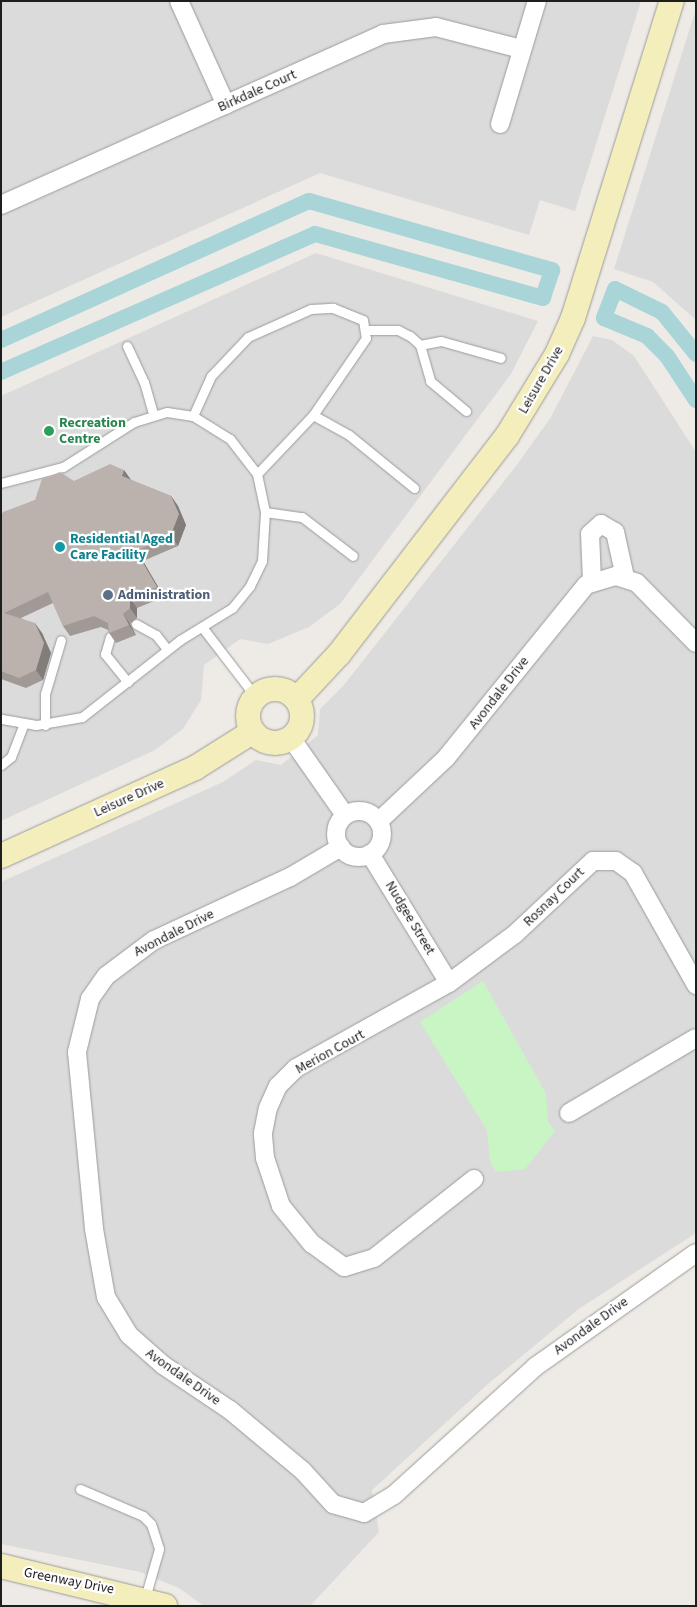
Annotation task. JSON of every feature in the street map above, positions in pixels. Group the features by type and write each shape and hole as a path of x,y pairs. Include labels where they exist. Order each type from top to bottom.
{"street":[{"path":"179,1 226,105"},
{"path":"500,124 537,1"},
{"name":"Leisure Drive","path":"297,699 339,654 474,480 548,371 573,318 672,1"},
{"name":"Birkdale Court","path":"1,206 226,105 406,28 469,32 521,49"},
{"path":"625,577 614,531 601,524 590,534 592,582 625,577 649,592 696,643"},
{"path":"590,556 619,551"},
{"name":"Avondale Drive","path":"379,821 446,758 579,592 592,582"},
{"path":"272,688 297,699 302,719 291,738 267,742 252,732 247,713 255,696 272,688"},
{"name":"Leisure Drive","path":"1,856 195,768 252,732"},
{"path":"291,738 346,815"},
{"path":"360,811 379,821 382,839 370,854 358,857 341,848 337,827 346,815 360,811"},
{"name":"Avondale Drive","path":"341,848 290,877 154,940 106,976 90,999 77,1052 94,1230 106,1297 129,1335 163,1365 230,1410 303,1471 333,1504 364,1513 394,1495 535,1367 696,1254"},
{"name":"Nudgee Street","path":"370,854 449,983"},
{"name":"Rosnay Court","path":"449,983 515,934 582,869 605,858 633,873 696,985"},
{"name":"Merion Court","path":"449,983 296,1068 278,1086 268,1108 263,1133 265,1158 271,1184 294,1226 324,1256 344,1266 374,1258 474,1179"},
{"path":"569,1113 696,1038"},
{"name":"Greenway Drive","path":"1,1566 155,1602"}],"lane":[{"path":"194,416 222,360 248,337 279,320 311,309 333,308 363,320 368,330 366,338 313,415 257,474"},
{"path":"368,330 398,330 420,345 430,381 466,411"},
{"path":"420,345 440,341 501,358"},
{"path":"127,346 144,382 153,414"},
{"path":"1,483 63,467 153,414 194,416 230,439 257,474 266,512 262,561 250,586 232,608 167,650 82,717 45,725 23,725 1,719"},
{"path":"313,415 348,435 414,488"},
{"path":"266,512 302,517 353,556"},
{"path":"136,624 156,635 167,650"},
{"path":"202,628 255,696"},
{"path":"110,637 105,654 128,682"},
{"path":"45,725 45,694 61,640"},
{"path":"1,765 11,758 23,725"},
{"path":"80,1489 143,1516 151,1524 159,1549 155,1602"}],"shaded area":[{"path":"1,1 641,1 575,211 540,200 529,235 320,173 1,317"},
{"path":"696,9 696,320 653,282 614,269"},
{"path":"316,253 538,321 511,374 340,604 309,627 268,644 240,639 204,665 201,700 183,729 155,750 1,821 1,396"},
{"path":"593,336 612,340 634,356 696,452 696,1233 580,1308 488,1384 372,1490 379,1532 310,1606 204,1606 179,1588 140,1572 1,1544 1,882 223,782 256,760 281,765 318,735 320,709 344,685 516,466 551,417"}],"green space":[{"path":"483,981 546,1094 548,1122 555,1131 525,1169 496,1172 490,1162 487,1130 420,1022"}],"building":[{"path":"110,464 124,470 122,476 171,496 179,514 171,535 136,551 157,587 130,598 130,608 123,614 129,625 109,633 108,623 94,616 63,626 48,592 4,613 35,623 44,643 36,670 19,678 1,671 1,515 3,512 35,500 42,479 60,472 74,481"}],"waterway":[{"path":"1,340 309,201 552,270 543,298 315,234 1,372"},
{"path":"696,354 662,312 615,289 604,318 647,336 667,356 696,400"}],"place":[{"name":"Recreation Centre","path":"49,431"},
{"name":"Residential Aged Care Facility","path":"60,547"},
{"name":"Administration","path":"108,595"}]}
